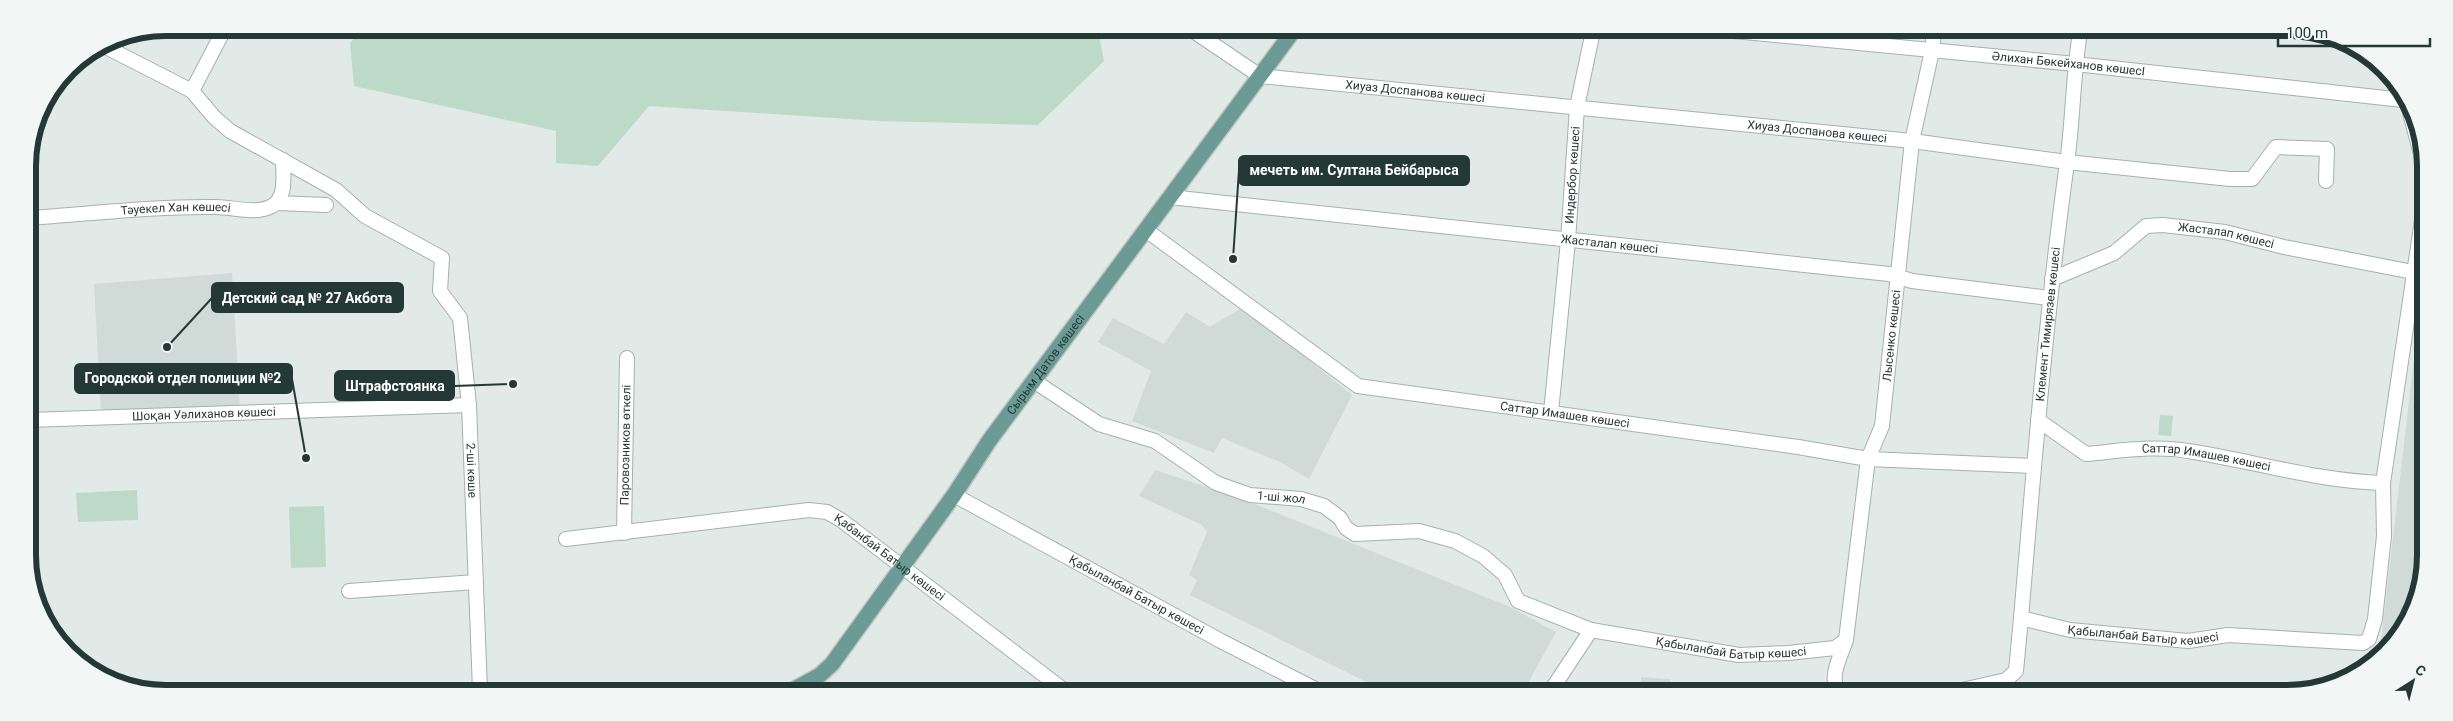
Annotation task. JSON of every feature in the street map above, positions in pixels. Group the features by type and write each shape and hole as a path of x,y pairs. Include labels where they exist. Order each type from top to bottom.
{"main road":[{"name":"Сырым Датов көшесі","path":"802,685 813,679 832,664 954,496 990,441 1290,36"}],"street":[{"path":"192,91 222,36"},
{"path":"1201,36 1260,76"},
{"name":"Индербор көшесі","path":"1552,412 1568,241 1577,108 1592,36"},
{"name":"Әлихан Бөкейханов көшесI","path":"1784,36 2075,64 2398,99"},
{"name":"Лысенко көшесі","path":"1846,640 1868,459 1882,426 1912,141 1932,51 1934,36"},
{"name":"Клемент Тимирязев көшесі","path":"2021,618 2050,298 2067,162 2075,64 2079,36"},
{"path":"110,49 192,91 214,117 230,131 283,160 284,184 277,203 326,205"},
{"name":"Хиуаз Доспанова көшесі","path":"1260,76 1912,141 2067,162 2252,179 2276,147 2327,149 2326,181"},
{"name":"2-ші көше","path":"283,160 336,190 364,216 442,258 440,291 460,318 469,405 480,685"},
{"name":"Жасталап көшесі","path":"1170,197 1889,274 1912,281 2050,298"},
{"name":"Тәуекел Хан көшесі","path":"37,217 216,207 254,211 271,207 277,203"},
{"name":"Жасталап көшесі","path":"2052,279 2114,253 2146,226 2163,225 2225,232 2284,247 2413,272"},
{"name":"Саттар Имашев көшесі","path":"1146,230 1358,386 1788,445 1868,459 2034,466"},
{"path":"2383,483 2417,246"},
{"name":"Паровозников өткелі","path":"624,533 627,358"},
{"name":"1-ші жол","path":"1034,382 1099,424 1155,441 1216,483 1250,495 1301,498 1324,506 1340,518 1346,528 1355,534 1419,531 1455,541 1483,556 1505,575 1518,601"},
{"name":"Шоқан Уәлиханов көшесі","path":"36,420 469,405"},
{"name":"Саттар Имашев көшесі","path":"2038,420 2086,454 2146,448 2187,450 2301,474 2349,482 2383,483"},
{"name":"Қабыланбай Батыр көшесі","path":"2021,618 2070,630 2188,641 2228,635 2363,643 2369,639 2375,620 2384,536 2383,483"},
{"name":"Қабыланбай Батыр көшесі","path":"954,496 1221,641 1306,684"},
{"name":"Қабанбай Батыр көшесі","path":"566,539 809,510 827,512 841,520 1057,685"},
{"path":"349,592 476,582"},
{"name":"Қабыланбай Батыр көшесі","path":"1518,601 1591,630 1740,655 1788,654 1835,648 1846,640"},
{"path":"1986,684 2006,680 2016,671 2021,618"},
{"path":"1555,684 1591,630"},
{"path":"1835,684 1836,667 1846,640"}],"shaded area":[{"path":"232,273 240,410 101,411 94,284"},
{"path":"1243,307 1352,395 1309,479 1282,463 1222,438 1214,453 1132,421 1151,371 1098,342 1113,318 1164,344 1186,312 1210,327"},
{"path":"2417,333 2416,572 2407,605 2390,634 2380,646"},
{"path":"1155,470 1237,497 1508,606 1556,632 1527,684 1372,684 1190,595 1197,580 1189,575 1207,532 1202,525 1139,496"},
{"path":"1641,677 1670,679 1670,684 1640,684"}],"green space":[{"path":"357,36 1099,36 1104,61 1038,125 879,121 649,106 598,166 556,163 556,131 354,86 350,43"},
{"path":"2160,415 2173,416 2171,436 2158,435"},
{"path":"137,490 138,520 78,522 76,493"},
{"path":"324,506 326,567 291,568 289,507"}],"place":[{"name":"мечеть им. Султана Бейбарыса","path":"1233,259"},
{"name":"Детский сад № 27 Акбота","path":"167,347"},
{"name":"Штрафстоянка","path":"513,384"},
{"name":"Городской отдел полиции №2","path":"306,458"}]}
